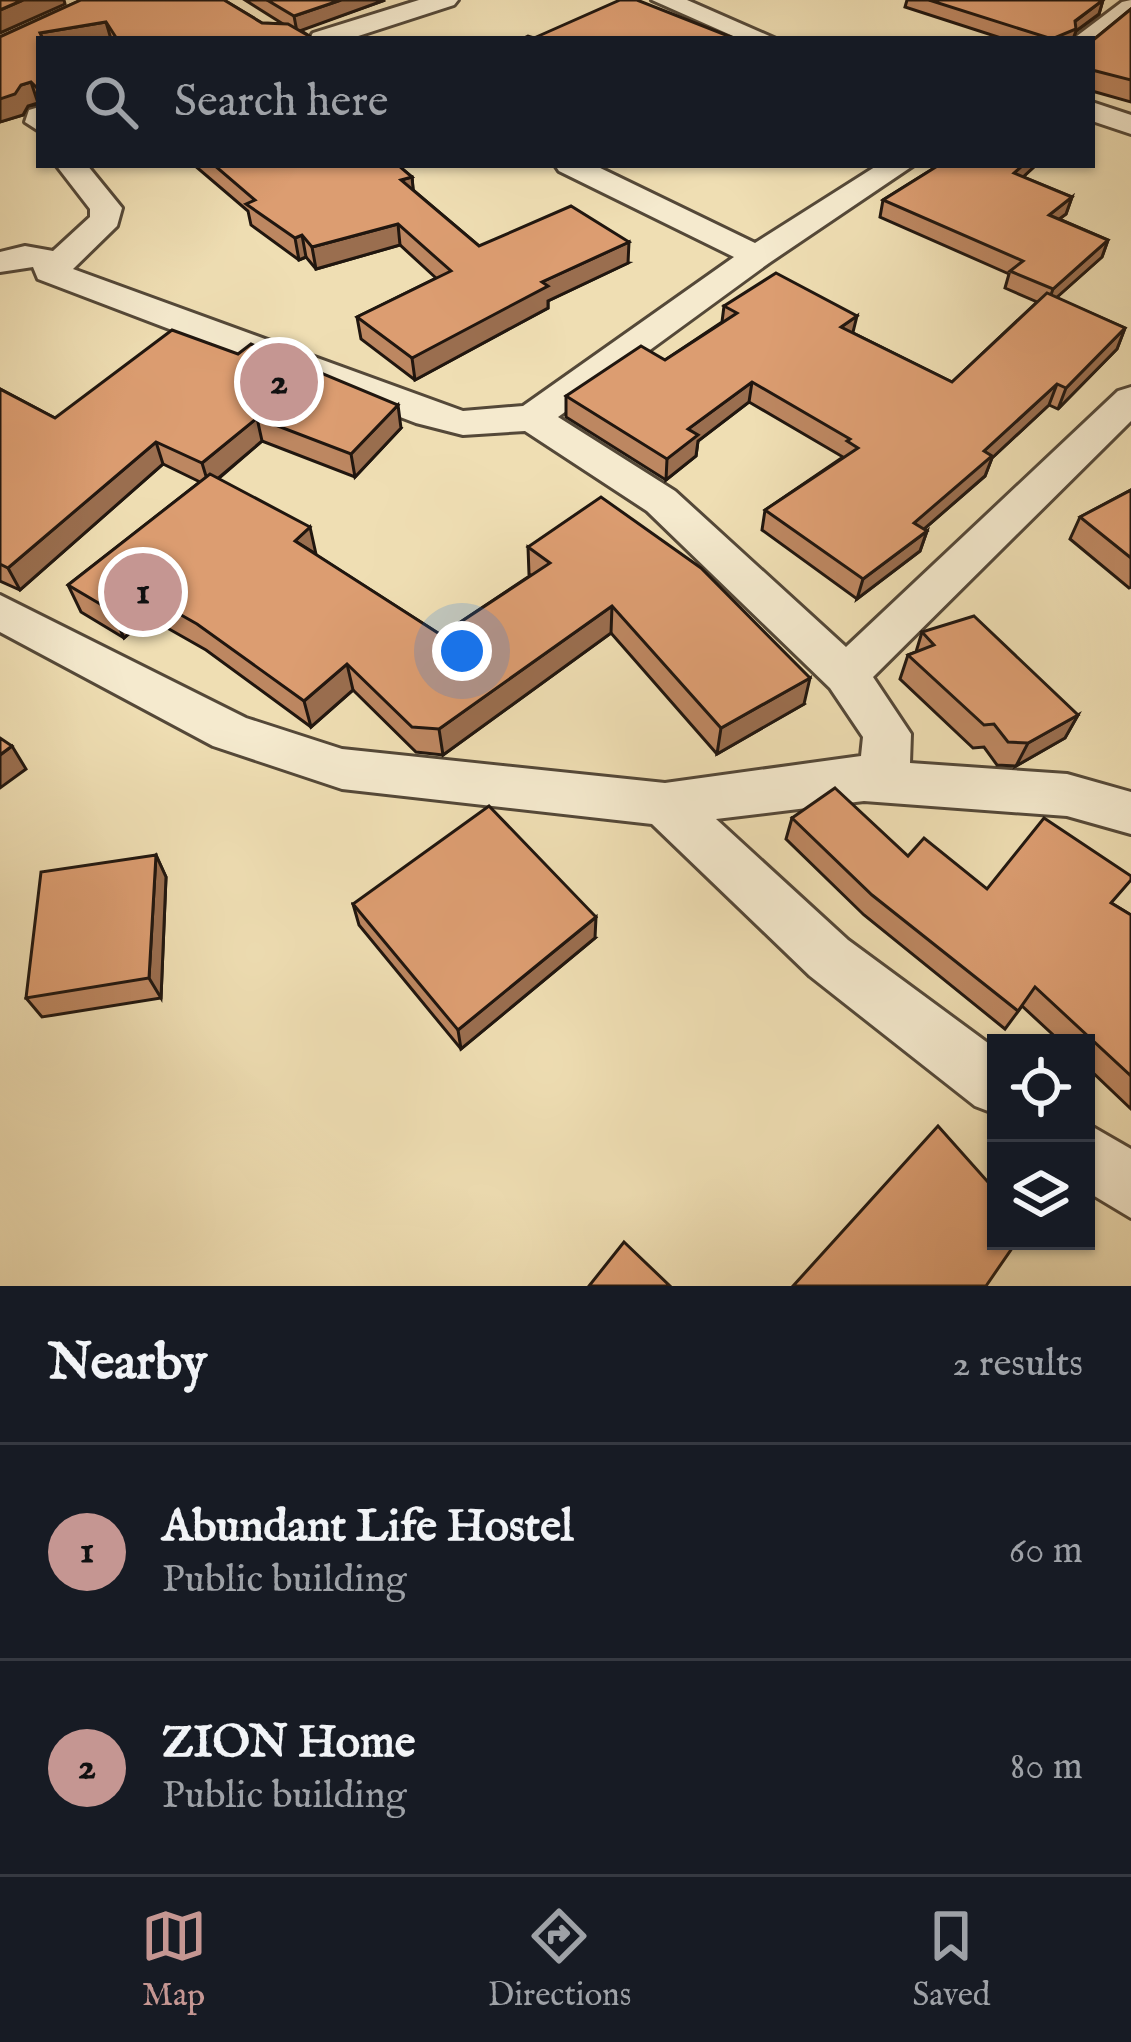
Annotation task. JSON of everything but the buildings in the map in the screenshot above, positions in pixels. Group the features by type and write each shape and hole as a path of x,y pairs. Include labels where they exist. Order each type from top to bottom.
{"street":[{"path":"331,36 445,0"},
{"path":"677,2 756,36"},
{"path":"1090,36 1131,7"},
{"path":"1095,112 1131,125"},
{"path":"50,272 106,219 106,208 73,168"},
{"path":"576,168 757,256"},
{"path":"50,272 429,414 463,423 532,418 757,256 894,168"},
{"path":"0,262 25,256 48,260 50,272"},
{"path":"846,674 1131,399"},
{"path":"532,418 661,501 846,674 887,734 885,767 864,780"},
{"path":"0,612 230,732 341,769 665,804 864,780 1067,795 1131,813"},
{"path":"665,804 829,958 987,1078"},
{"path":"1095,1160 1131,1187"}],"place":[{"name":"ZION Home","path":"279,382"},
{"name":"Abundant Life Hostel","path":"143,592"}]}
